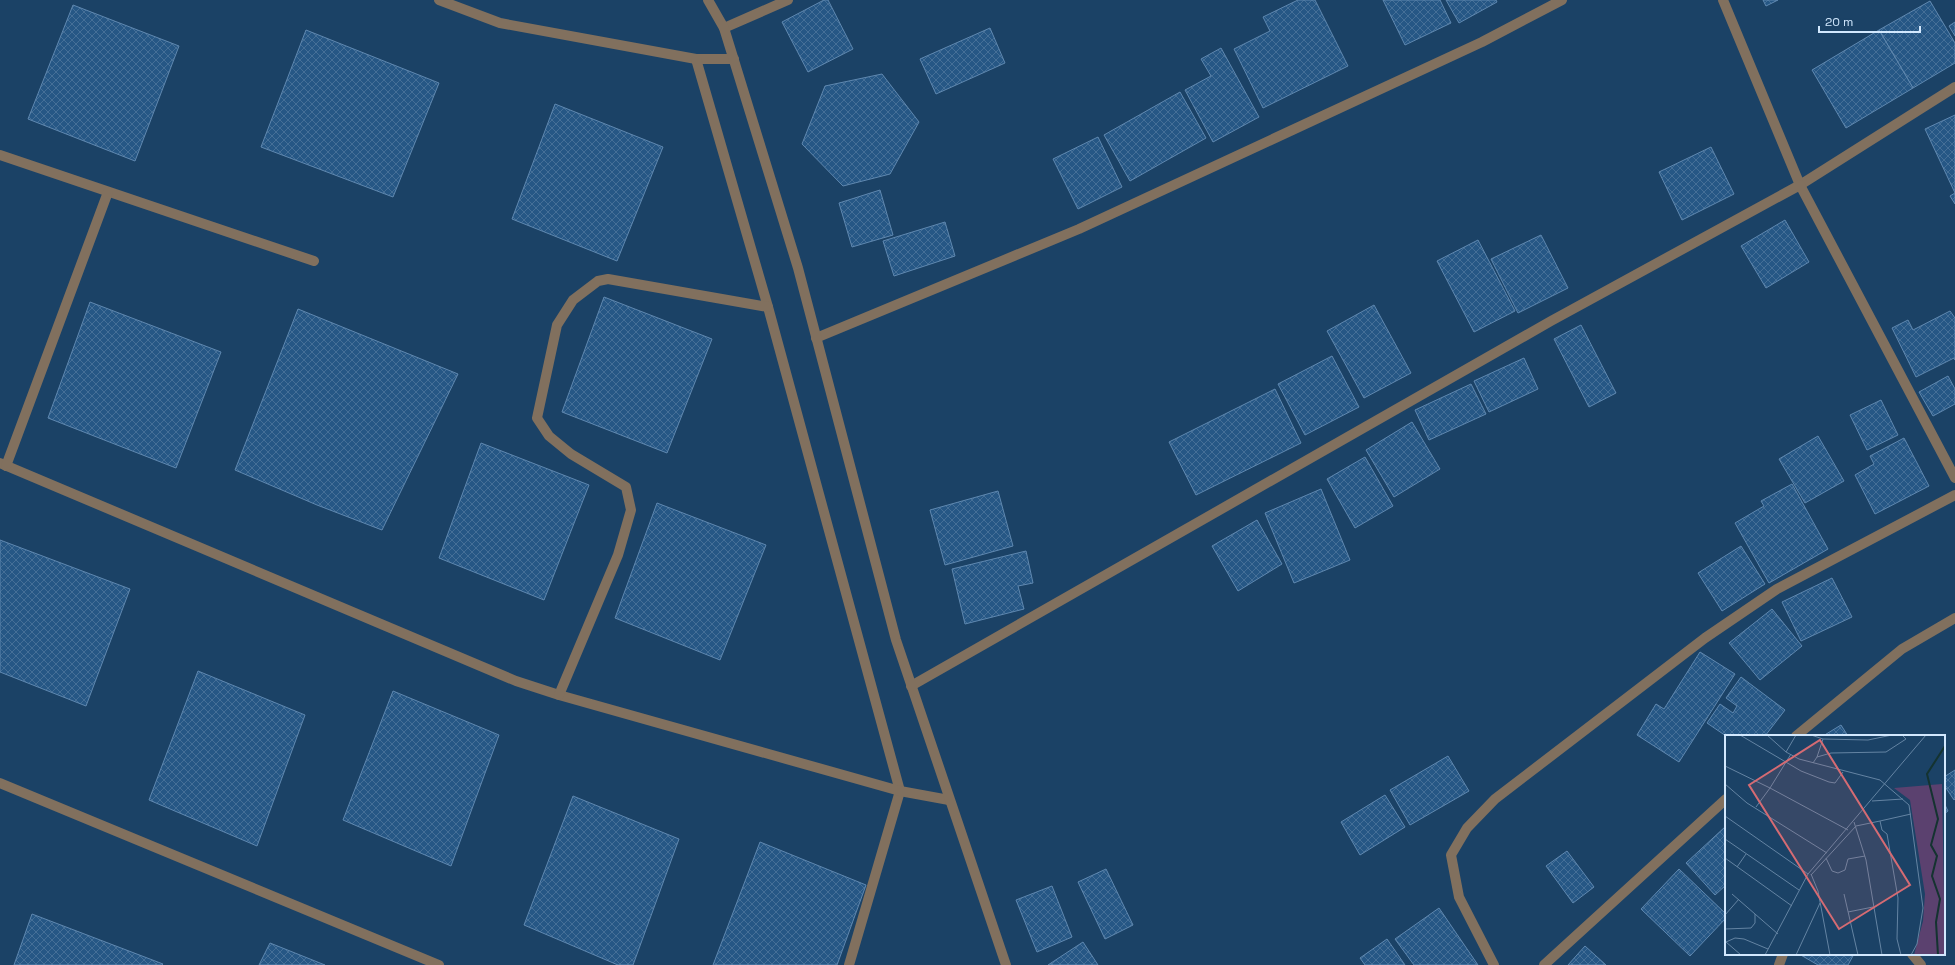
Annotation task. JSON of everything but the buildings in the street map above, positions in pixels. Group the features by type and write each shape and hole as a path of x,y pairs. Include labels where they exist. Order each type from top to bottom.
{"street":[{"path":"439,0 500,23 696,59 734,59"},
{"path":"708,0 724,28 798,268 896,640 1006,965"},
{"path":"724,28 788,0"},
{"path":"816,338 1079,229 1482,42 1562,0"},
{"path":"1723,0 1800,185 1955,478"},
{"path":"696,59 768,307 900,791 849,965"},
{"path":"911,686 1551,321 1800,185 1955,87"},
{"path":"0,155 314,261"},
{"path":"108,192 3,464 516,681 559,695 900,791 949,800"},
{"path":"559,695 618,555 631,510 626,487 607,474 570,454 549,436 537,418 557,325 573,300 598,281 608,279 768,307"},
{"path":"1494,965 1459,897 1452,855 1467,828 1495,799 1705,638 1777,588 1955,495"},
{"path":"1797,735 1902,649 1955,618"},
{"path":"0,783 438,965"},
{"path":"1544,965 1725,800"},
{"path":"1779,965 1783,955"},
{"path":"1913,955 1921,965"}]}
